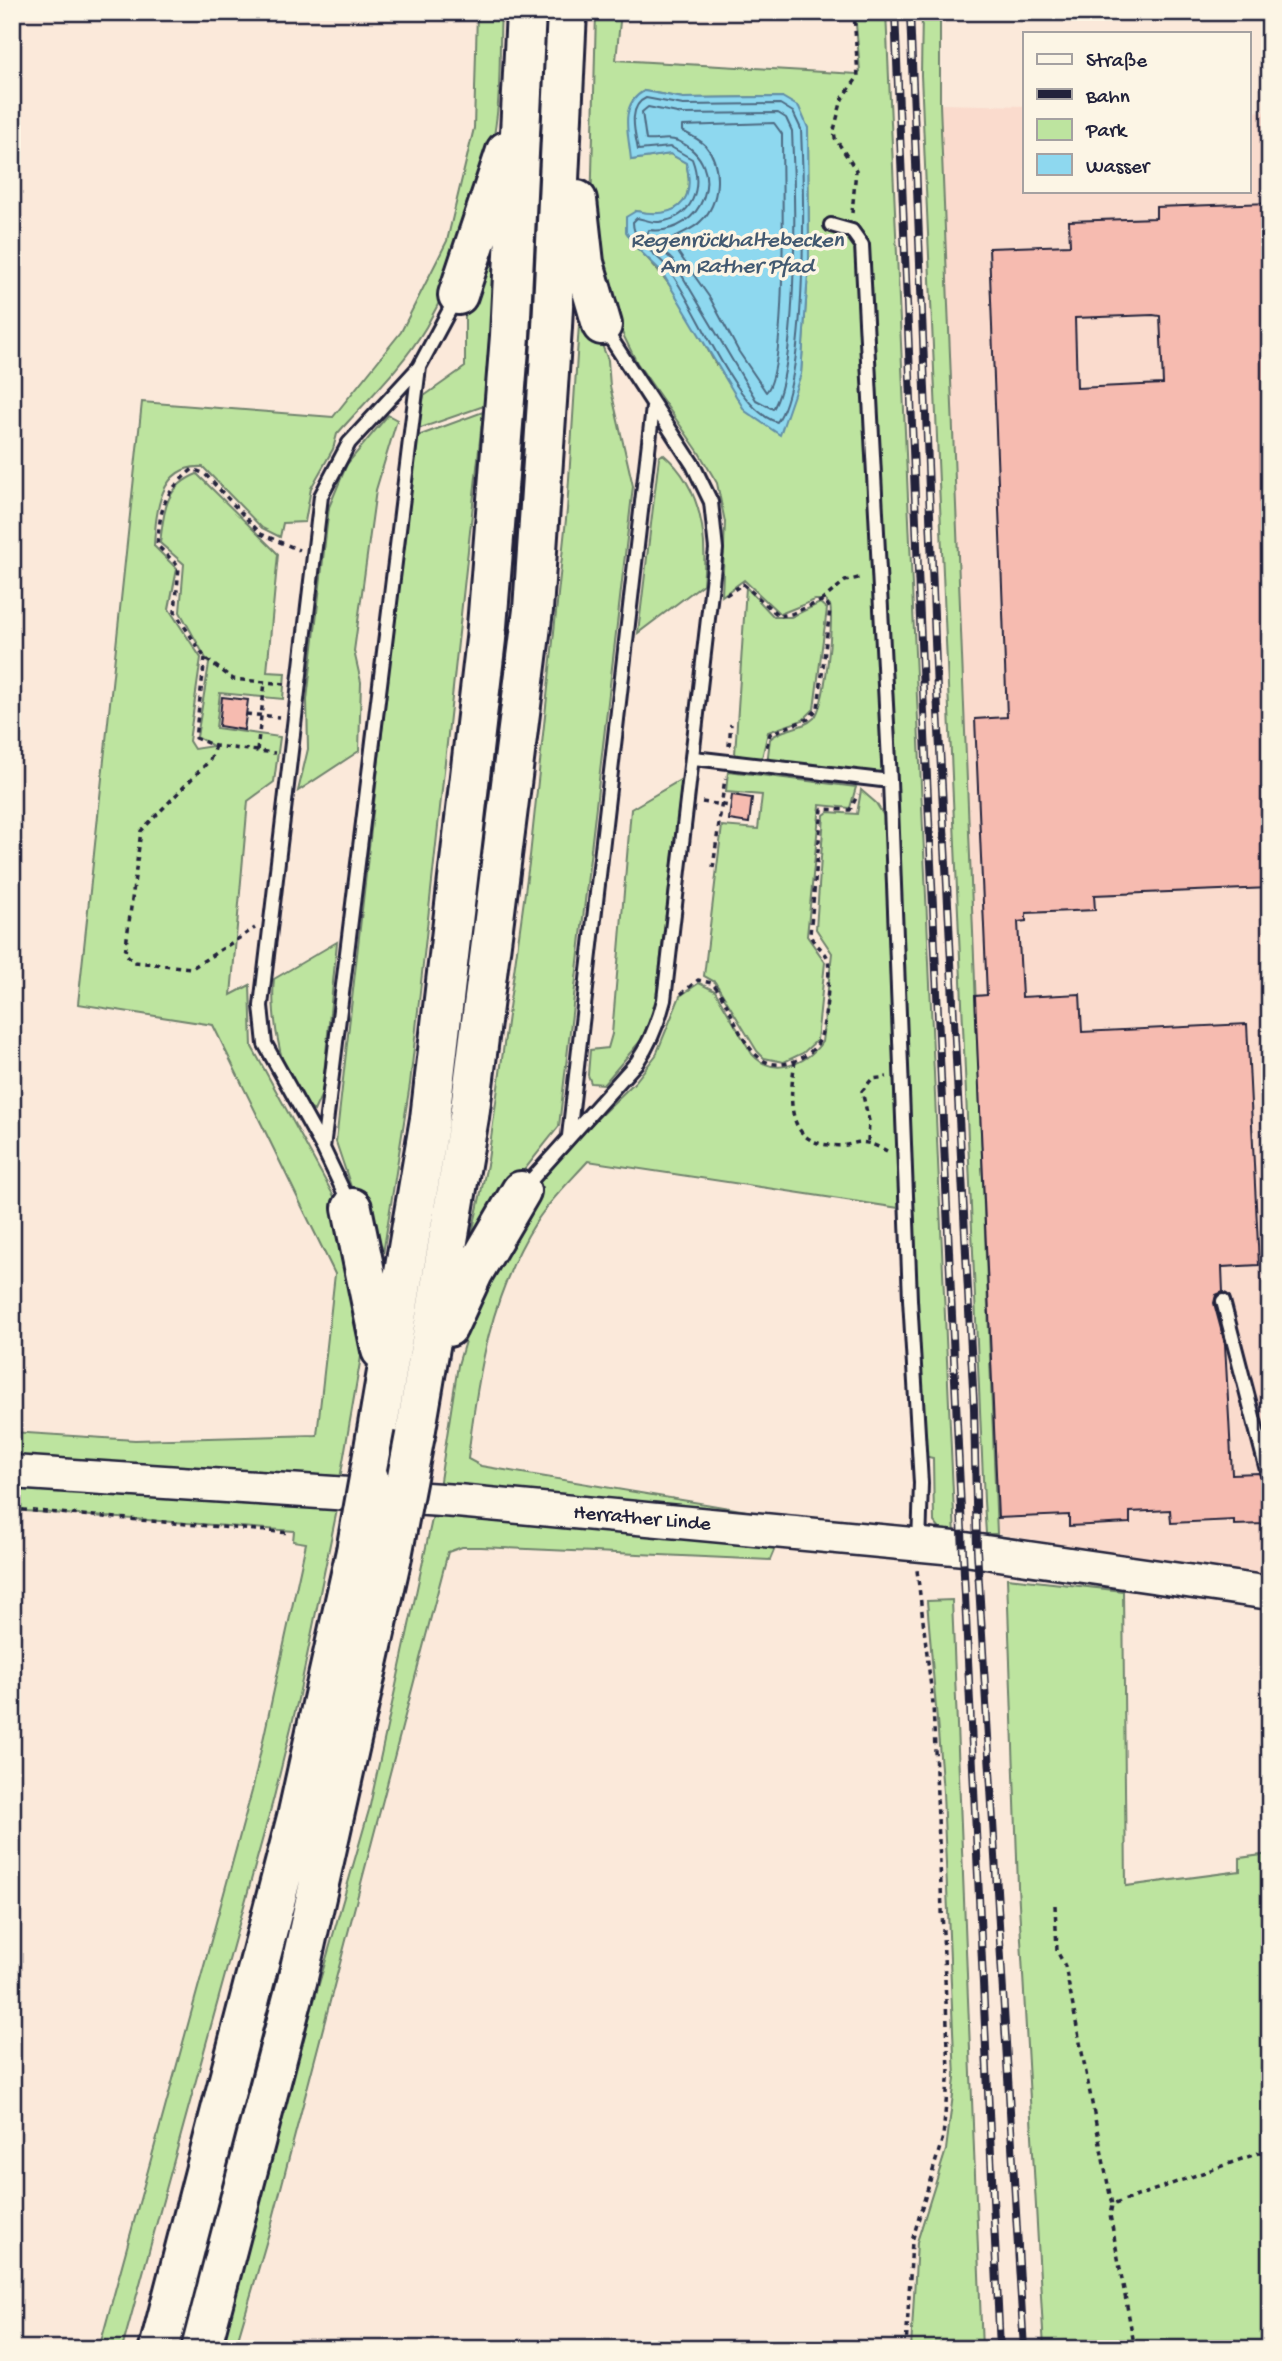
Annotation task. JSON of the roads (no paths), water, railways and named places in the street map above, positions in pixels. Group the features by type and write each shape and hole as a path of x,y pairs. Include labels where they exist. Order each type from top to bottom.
{"highway":[{"path":"201,2349 297,1982 374,1553 377,1428 430,1119 486,639 510,336 526,12"},
{"path":"159,2349 297,1817 374,1553 415,1435 426,1373 469,1117 533,610 552,327 567,12"},
{"path":"563,87 584,263 602,325"},
{"path":"458,295 486,218 524,92"},
{"path":"426,1373 472,1273 521,1191"},
{"path":"352,1208 386,1378"}],"street":[{"name":"Herrather Linde","path":"12,1472 457,1501 977,1550 1270,1593"}],"lane":[{"path":"831,225 847,228 862,245 890,781 921,1483 919,1546"},
{"path":"352,1208 323,1148 265,1044 261,1006 271,918 321,496 349,443 419,367 458,295"},
{"path":"521,1191 644,1052 651,1042 664,1000 716,549 711,502 693,465 602,325"},
{"path":"323,1148 419,367"},
{"path":"569,1136 653,407"},
{"path":"694,758 727,764 890,781"},
{"path":"1223,1301 1270,1482"}],"water":[{"name":"Regenrückhaltebecken Am Rather Pfad","path":"644,91 683,98 782,97 799,107 808,128 809,258 801,374 780,435 745,411 661,271 637,248 626,232 626,217 636,211 661,213 671,210 685,199 688,189 686,163 670,154 631,160 627,131 628,112 636,97"}],"railway":[{"path":"895,12 923,691 1000,2349"},
{"path":"910,12 937,691 974,1408 977,1550 1024,2349"}]}
